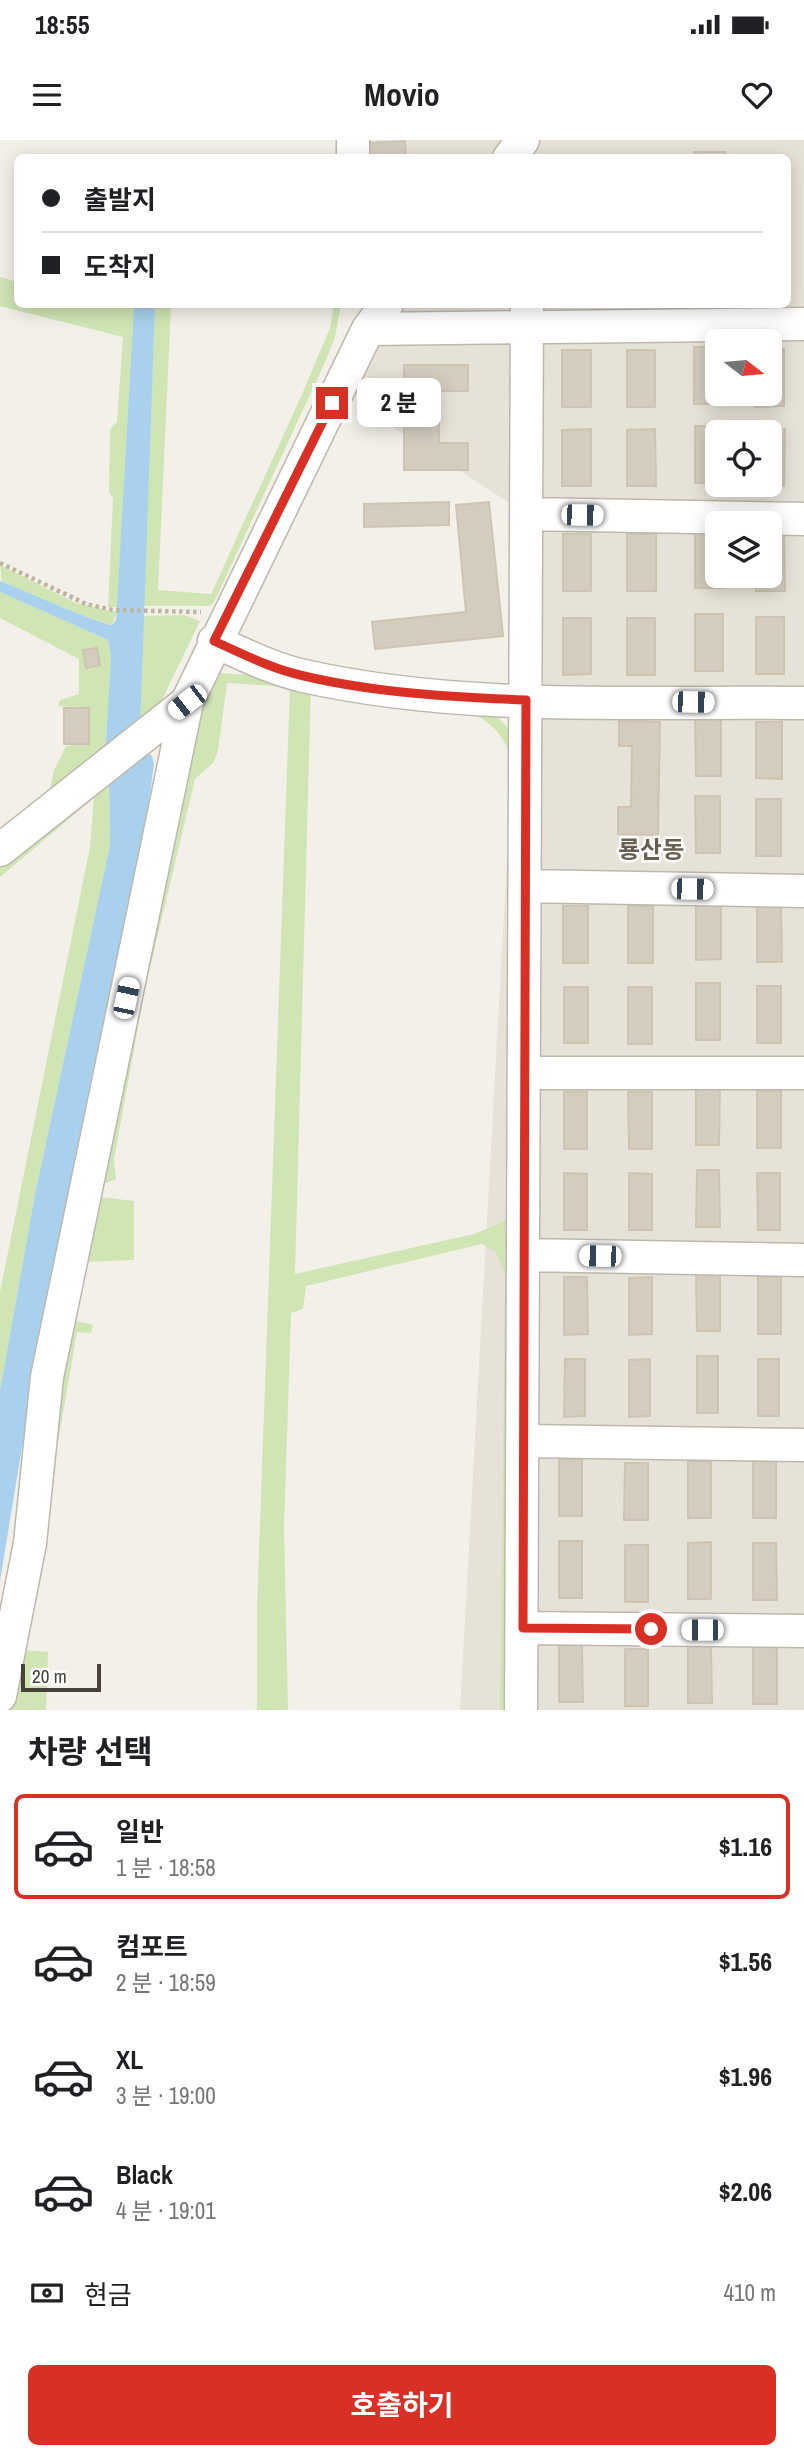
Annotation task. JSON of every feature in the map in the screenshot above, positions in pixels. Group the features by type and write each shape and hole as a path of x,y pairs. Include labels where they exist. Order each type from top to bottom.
{"street":[{"path":"513,154 525,140"},
{"path":"0,1696 31,1531 47,1377 187,702 374,313 804,324"},
{"path":"521,1710 527,316"},
{"path":"526,514 804,519"},
{"path":"219,632 260,662 303,676 436,696 526,700 804,703"},
{"path":"0,850 187,702"},
{"path":"525,886 804,891"},
{"path":"524,1073 804,1073"},
{"path":"524,1255 804,1260"},
{"path":"524,1441 804,1445"},
{"path":"523,1628 804,1631"}],"path":[{"path":"0,563 86,604 113,610 202,612 219,632"}],"shaded area":[{"path":"375,140 804,140 804,1710 460,1710 526,514 360,406 366,308 791,308 791,154 374,154"}],"green space":[{"path":"0,277 14,281 14,308 134,308 117,607 108,607 113,498 109,492 110,429 117,422 123,337 0,306"},
{"path":"155,308 171,308 158,590 211,594 300,399 330,328 333,308 340,308 335,337 326,360 212,605 143,606"},
{"path":"0,565 76,603 117,612 112,625 2,582"},
{"path":"0,592 108,640 111,656 105,756 48,799 54,770 66,746 88,744 90,708 58,706 60,700 79,694 79,659 0,618"},
{"path":"184,615 200,621 156,712 140,731 142,616"},
{"path":"219,673 288,677 311,683 295,1274 474,1234 506,1221 509,753 491,725 442,700 494,713 512,732 509,1710 500,1710 505,1275 496,1252 482,1244 306,1286 303,1309 291,1313 284,1527 288,1710 257,1710 257,1608 290,687 227,683 218,751 213,763 195,779 145,989 114,1159 116,1179 101,1185 99,1197 134,1201 134,1260 82,1262 175,780 210,683"},
{"path":"109,779 110,845 35,1194 0,1391 0,1292 90,847 94,798 0,877 0,863"},
{"path":"64,1318 93,1325 91,1333 77,1332 22,1650 48,1652 46,1710 1,1710"}],"water":[{"path":"134,308 155,308 140,731 105,756 111,656 108,640 0,592 0,581 105,624 112,625 116,620"},
{"path":"146,752 152,756 154,764 144,836 43,1319 0,1581 0,1391 35,1194 110,845 109,779"}],"building":[{"path":"405,141 406,154 368,154 367,143"},
{"path":"694,152 725,152 725,154"},
{"path":"694,347 705,347 705,404 694,404"},
{"path":"782,349 784,406 755,407 782,406"},
{"path":"562,350 591,350 591,407 562,407"},
{"path":"627,350 655,350 655,407 627,407"},
{"path":"404,365 468,365 468,391 439,391 439,443 468,443 468,470 404,470"},
{"path":"695,426 705,426 705,483 695,483"},
{"path":"591,429 591,486 562,486 562,430"},
{"path":"655,429 656,486 627,486 627,430"},
{"path":"782,429 785,429 782,486"},
{"path":"449,502 449,525 364,527 364,504"},
{"path":"489,502 503,636 375,649 372,622 466,612 456,505"},
{"path":"695,531 705,531 705,588 695,588"},
{"path":"784,533 785,591 756,591 756,588 782,588"},
{"path":"563,534 591,534 591,591 563,591"},
{"path":"627,534 656,534 656,591 627,591"},
{"path":"695,614 723,614 723,671 695,671"},
{"path":"756,617 784,617 784,674 756,674"},
{"path":"563,618 591,618 591,674 563,675"},
{"path":"627,618 655,618 655,675 627,675"},
{"path":"97,648 100,665 86,668 83,650"},
{"path":"64,708 89,708 89,744 64,744"},
{"path":"695,719 721,719 721,776 696,776"},
{"path":"619,721 660,722 658,835 618,834 618,807 631,807 632,746 619,746"},
{"path":"756,722 782,722 782,779 756,778"},
{"path":"695,796 720,796 720,853 696,853"},
{"path":"756,799 781,799 781,856 756,856"},
{"path":"721,902 721,959 696,960 696,903"},
{"path":"781,905 782,962 757,962 757,906"},
{"path":"563,906 588,906 588,963 563,963"},
{"path":"628,906 653,906 653,963 628,963"},
{"path":"696,983 720,983 720,1040 696,1040"},
{"path":"757,986 781,986 781,1043 757,1043"},
{"path":"564,987 588,987 588,1043 564,1043"},
{"path":"628,987 652,987 652,1044 628,1044"},
{"path":"696,1088 720,1088 719,1145 696,1145"},
{"path":"757,1091 781,1091 781,1148 757,1148"},
{"path":"564,1092 587,1092 587,1149 564,1149"},
{"path":"628,1092 652,1092 652,1149 629,1149"},
{"path":"697,1170 719,1170 720,1227 696,1227"},
{"path":"564,1173 587,1174 587,1230 564,1230"},
{"path":"629,1173 652,1174 652,1230 629,1230"},
{"path":"757,1173 780,1173 780,1230 758,1230"},
{"path":"696,1274 720,1274 720,1331 697,1331"},
{"path":"564,1277 587,1277 588,1334 564,1335"},
{"path":"652,1277 652,1334 629,1335 629,1278"},
{"path":"758,1277 781,1277 781,1334 758,1334"},
{"path":"697,1356 718,1356 718,1413 697,1413"},
{"path":"565,1359 585,1359 585,1416 564,1417"},
{"path":"650,1359 650,1416 629,1417 629,1360"},
{"path":"758,1359 779,1359 779,1416 758,1416"},
{"path":"559,1459 582,1459 582,1516 559,1516"},
{"path":"688,1461 711,1461 711,1518 688,1518"},
{"path":"753,1461 776,1461 776,1518 753,1518"},
{"path":"625,1463 648,1463 648,1520 624,1520"},
{"path":"559,1541 582,1541 582,1598 559,1598"},
{"path":"711,1542 711,1599 688,1599 688,1543"},
{"path":"753,1543 776,1543 777,1600 753,1600"},
{"path":"625,1545 648,1545 648,1602 625,1602"},
{"path":"559,1645 582,1645 583,1702 559,1702"},
{"path":"688,1646 711,1646 712,1703 688,1703"},
{"path":"753,1647 777,1647 777,1704 753,1704"},
{"path":"625,1649 648,1649 648,1706 625,1706"}],"district":[{"name":"룡산동","path":"651,849"}],"route":[{"path":"332,403 214,641 260,662 303,676 436,696 526,700 523,1628 651,1629"}]}
